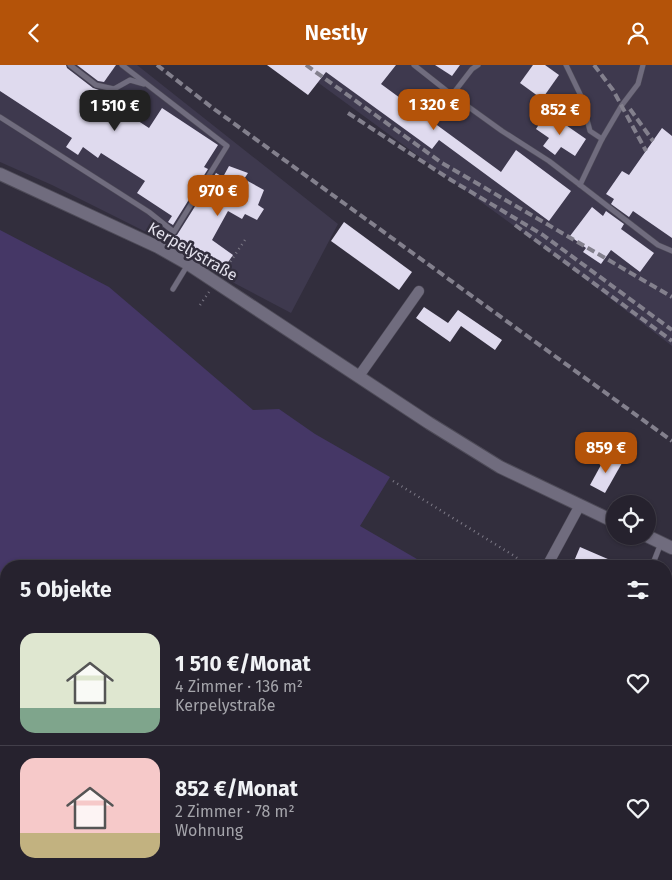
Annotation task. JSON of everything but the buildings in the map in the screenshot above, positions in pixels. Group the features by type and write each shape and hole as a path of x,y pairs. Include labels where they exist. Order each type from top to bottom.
{"main road":[{"name":"Kerpelystraße","path":"0,174 158,247 188,264 429,423 500,467 606,518"}],"street":[{"path":"359,376 419,291"},
{"path":"550,560 580,505"}],"lane":[{"path":"70,65 96,85 114,89 130,80 147,85"},
{"path":"0,117 149,212 174,232 227,146 122,65"},
{"path":"414,65 502,131 549,161 658,245 672,251"},
{"path":"452,95 472,69 478,65"},
{"path":"566,65 581,96 590,131 602,139"},
{"path":"580,185 602,139 622,105 638,84 643,65"},
{"path":"173,289 188,264"},
{"path":"656,560 667,545"}],"path":[{"path":"394,481 519,560"}],"shaded area":[{"path":"0,65 137,65 338,224 291,313 219,275 180,249 52,185 0,162"},
{"path":"294,65 672,65 672,346 555,256"},
{"path":"0,230 109,287 253,410 279,409 315,434 390,477 360,526 419,560 0,560"}],"railway":[{"path":"157,65 214,109 672,441"},
{"path":"306,65 442,163 672,297"},
{"path":"594,65 613,90 646,151"},
{"path":"630,109 653,141"},
{"path":"348,113 451,180 543,235 672,330"},
{"path":"515,225 672,341"}]}
